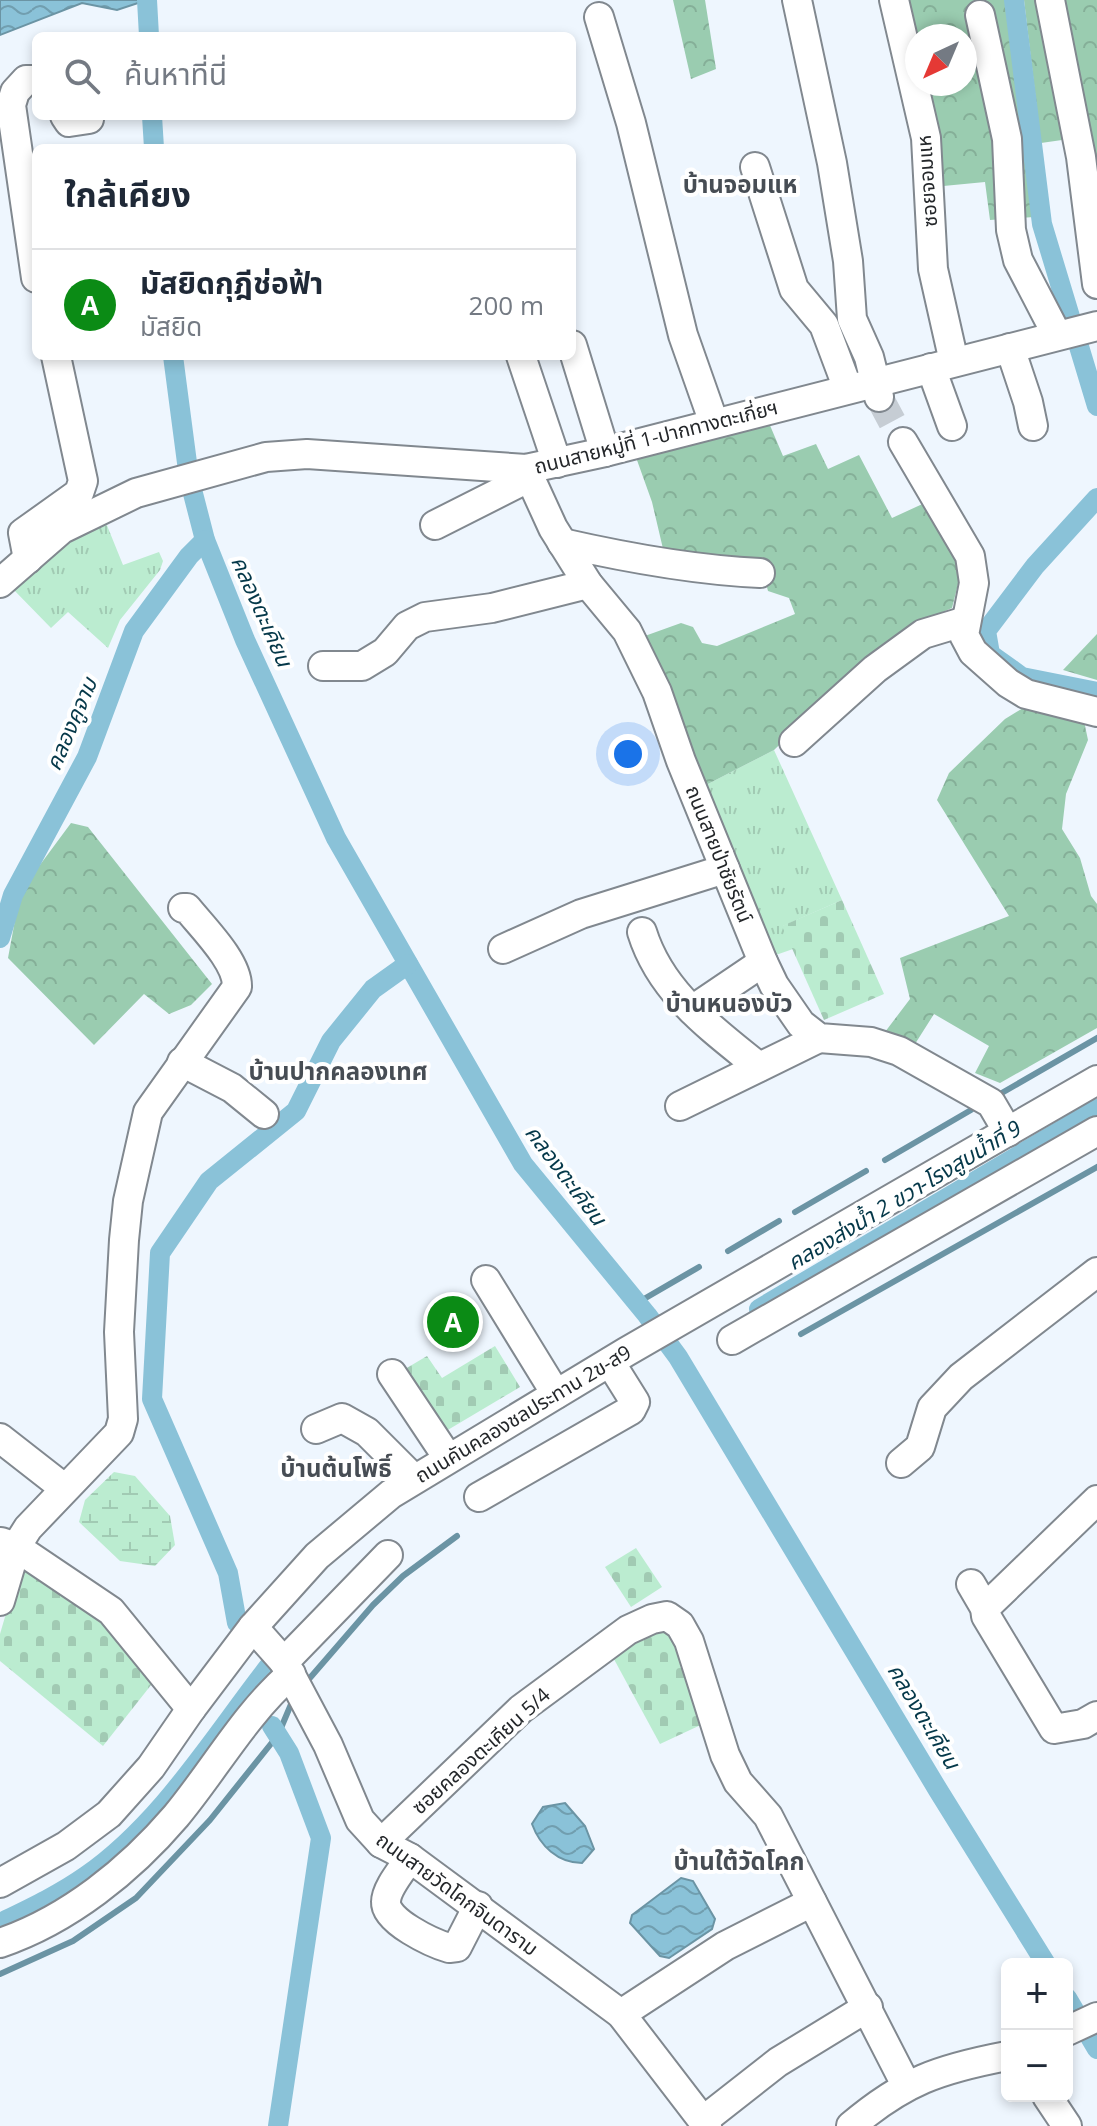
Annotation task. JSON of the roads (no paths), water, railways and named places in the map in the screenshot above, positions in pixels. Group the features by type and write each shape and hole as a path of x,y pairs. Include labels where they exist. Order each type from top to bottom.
{"street":[{"path":"797,0 848,261 838,322"},
{"name":"ซอยจอมแห","path":"894,0 926,138 933,269 952,426"},
{"path":"1050,0 1081,157 1097,284"},
{"path":"980,15 1007,139 1011,230 1018,260 1075,331"},
{"path":"599,17 631,123 683,335 714,423"},
{"path":"32,80 26,80 15,92 11,105 32,250"},
{"path":"755,167 794,289 838,322 869,357 867,389"},
{"name":"ถนนสายหมู่ที่ 1-ปากทางตะเกี่ยฯ","path":"0,583 62,529 136,493 266,457 307,454 528,473 714,423 867,389 943,365 1075,331"},
{"path":"1010,348 1033,426"},
{"path":"576,358 605,452"},
{"path":"28,559 23,533 79,493 83,481 57,360"},
{"path":"522,360 557,463"},
{"path":"903,442 970,556 974,583 964,635 973,652 1008,683 1026,694 1097,712"},
{"path":"435,525 528,473"},
{"name":"ถนนสายป่าชัยรัตน์","path":"528,473 562,543 588,584 627,631 657,692 725,869 774,985 801,1024 819,1038"},
{"path":"562,543 642,560 719,571 760,573"},
{"path":"323,666 362,666 385,652 407,626 425,617 492,608 588,584"},
{"path":"794,742 875,669 923,634 966,621"},
{"path":"503,949 581,914 725,869"},
{"path":"0,1601 8,1544 28,1528 119,1433 123,1419 119,1332 128,1201 148,1112 237,987 237,976 187,908 183,908"},
{"path":"642,932 650,957 668,984 692,1010 759,1067"},
{"path":"692,1010 763,962"},
{"path":"680,1106 819,1038 871,1042 899,1051 991,1103 1008,1132"},
{"path":"182,1062 232,1088 264,1114"},
{"name":"ถนนคันคลองชลประทาน 2ข-ส9","path":"0,1883 66,1846 109,1814 151,1767 253,1627 317,1556 413,1478 1097,1080"},
{"path":"732,1340 1097,1131"},
{"path":"901,1463 920,1447 932,1408 961,1377 1097,1272"},
{"path":"486,1280 556,1394"},
{"path":"479,1497 634,1406 618,1357"},
{"path":"392,1374 448,1458"},
{"path":"316,1429 342,1418 367,1432 413,1478"},
{"path":"0,1438 64,1488"},
{"path":"1097,1500 978,1596 986,1616 1054,1729 1083,1724 1097,1716"},
{"path":"8,1544 111,1611 191,1709"},
{"path":"0,1943 58,1916 124,1869 175,1816 288,1668 388,1555"},
{"name":"ซอยคลองตะเคียน 5/4","path":"381,1843 521,1709 628,1630 667,1616 680,1625 689,1641 725,1755 738,1782 768,1816 812,1902"},
{"name":"ถนนสายวัดโคกจินดาราม","path":"253,1627 288,1668 328,1745 360,1820 381,1843 410,1858 478,1906 621,2014 706,2123"},
{"path":"410,1858 385,1899 387,1912 395,1920 449,1948 457,1947 478,1906"},
{"path":"621,2014 725,1946 812,1902 906,2085"},
{"path":"706,2123 778,2062 868,2007"},
{"path":"1069,2030 1097,2017"},
{"path":"851,2126 906,2085 942,2071 1001,2057"},
{"path":"1051,2102 1067,2126"}],"water":[{"path":"0,0 147,0 117,10 82,3 0,35"},
{"path":"565,1803 585,1826 594,1849 582,1863 565,1860 551,1852 532,1824 543,1807"},
{"path":"681,1878 693,1881 715,1919 712,1929 669,1958 660,1956 630,1923 632,1915"}],"waterway":[{"name":"คลองตะเคียน","path":"147,0 149,32"},
{"path":"1014,0 1042,224 1097,406"},
{"name":"คลองตะเคียน","path":"152,120 154,144"},
{"name":"คลองตะเคียน","path":"174,360 189,478 205,540 245,640 336,838 523,1164 678,1357 1042,1958"},
{"path":"1097,498 1035,566 986,631 990,654 1022,677 1097,692"},
{"name":"คลองคูจาม","path":"0,938 13,895 87,757 134,631 189,556 205,540"},
{"path":"237,1623 228,1573 152,1399 160,1253 209,1181 296,1111 331,1041 373,989 408,964"},
{"path":"1000,1094 1097,1038"},
{"name":"คลองส่งน้ำ 2 ขวา-โรงสูบน้ำที่ 9","path":"759,1309 1097,1109"},
{"path":"885,1160 971,1110"},
{"path":"801,1334 1097,1167"},
{"path":"795,1212 866,1171"},
{"path":"728,1251 779,1221"},
{"path":"637,1303 699,1267"},
{"path":"309,1679 373,1605 403,1576 457,1536"},
{"name":"คลองส่งน้ำ 2 ขวา-โรงสูบน้ำที่ 9","path":"0,1923 76,1883 139,1831 185,1778 270,1665"},
{"path":"0,1974 73,1941 136,1898 210,1820 278,1735 292,1702"},
{"path":"272,1726 289,1753 321,1838 278,2126"},
{"name":"คลองตะเคียน","path":"1073,2008 1097,2049"}],"tunnel":[{"path":"879,397 903,442"}],"place":[{"name":"มัสยิดกุฎีช่อฟ้า","path":"453,1322"}],"district":[{"name":"บ้านจอมแห","path":"740,185"},
{"name":"บ้านหนองบัว","path":"729,1004"},
{"name":"บ้านปากคลองเทศ","path":"338,1072"},
{"name":"บ้านต้นโพธิ์","path":"336,1469"},
{"name":"บ้านใต้วัดโคก","path":"739,1862"}]}
